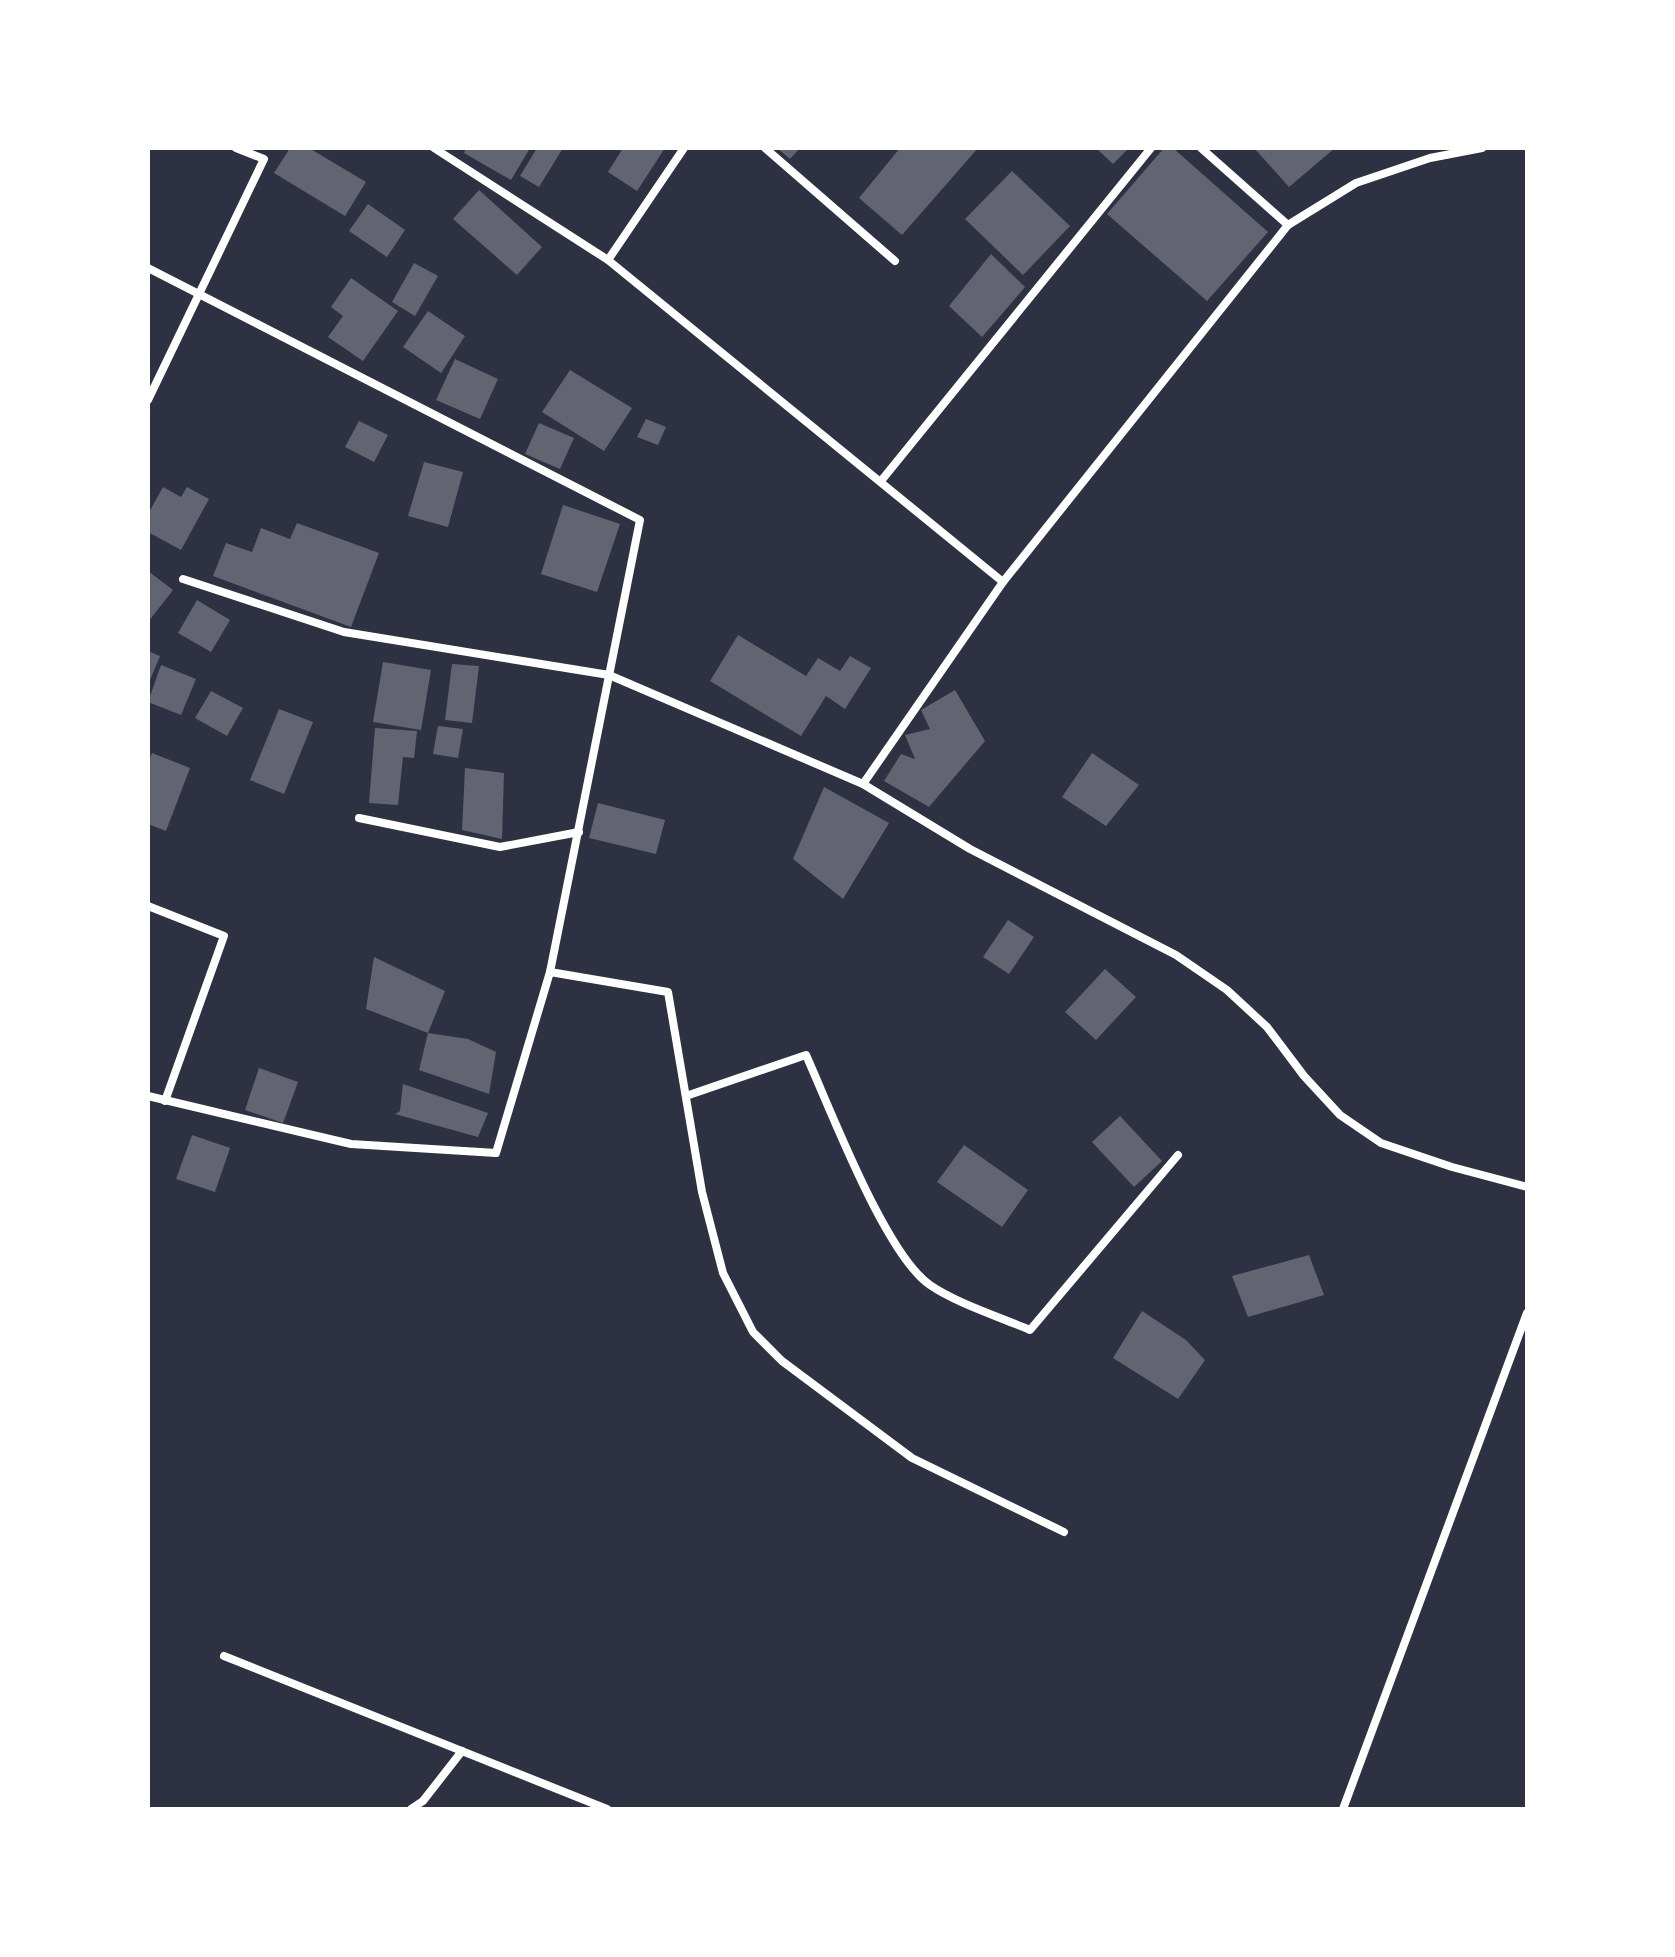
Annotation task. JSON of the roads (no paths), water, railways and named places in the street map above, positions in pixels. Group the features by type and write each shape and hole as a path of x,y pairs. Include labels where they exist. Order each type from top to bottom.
{"street":[{"path":"148,400 264,159 236,148"},
{"path":"434,148 608,260 1003,582"},
{"path":"608,260 684,148"},
{"path":"765,148 895,261"},
{"path":"881,481 1151,148"},
{"path":"1201,148 1288,225"},
{"path":"863,784 1003,582 1288,225 1356,183 1430,158 1482,148"},
{"path":"148,268 640,520 550,972 496,1153 351,1144 148,1096"},
{"path":"183,579 344,632 609,675 863,784 970,849 1176,955 1247,1009 1340,1115 1381,1143 1452,1167 1527,1187"},
{"path":"359,818 500,847 579,832"},
{"path":"148,906 224,936 165,1101"},
{"path":"550,972 668,992 702,1192 723,1273 753,1332 782,1361 912,1458 1064,1532"},
{"path":"686,1096 806,1055 862,1182 904,1257 929,1285 1030,1330 1178,1155"},
{"path":"1343,1809 1527,1313"},
{"path":"224,1656 607,1809"},
{"path":"411,1809 423,1801 462,1751"}]}
